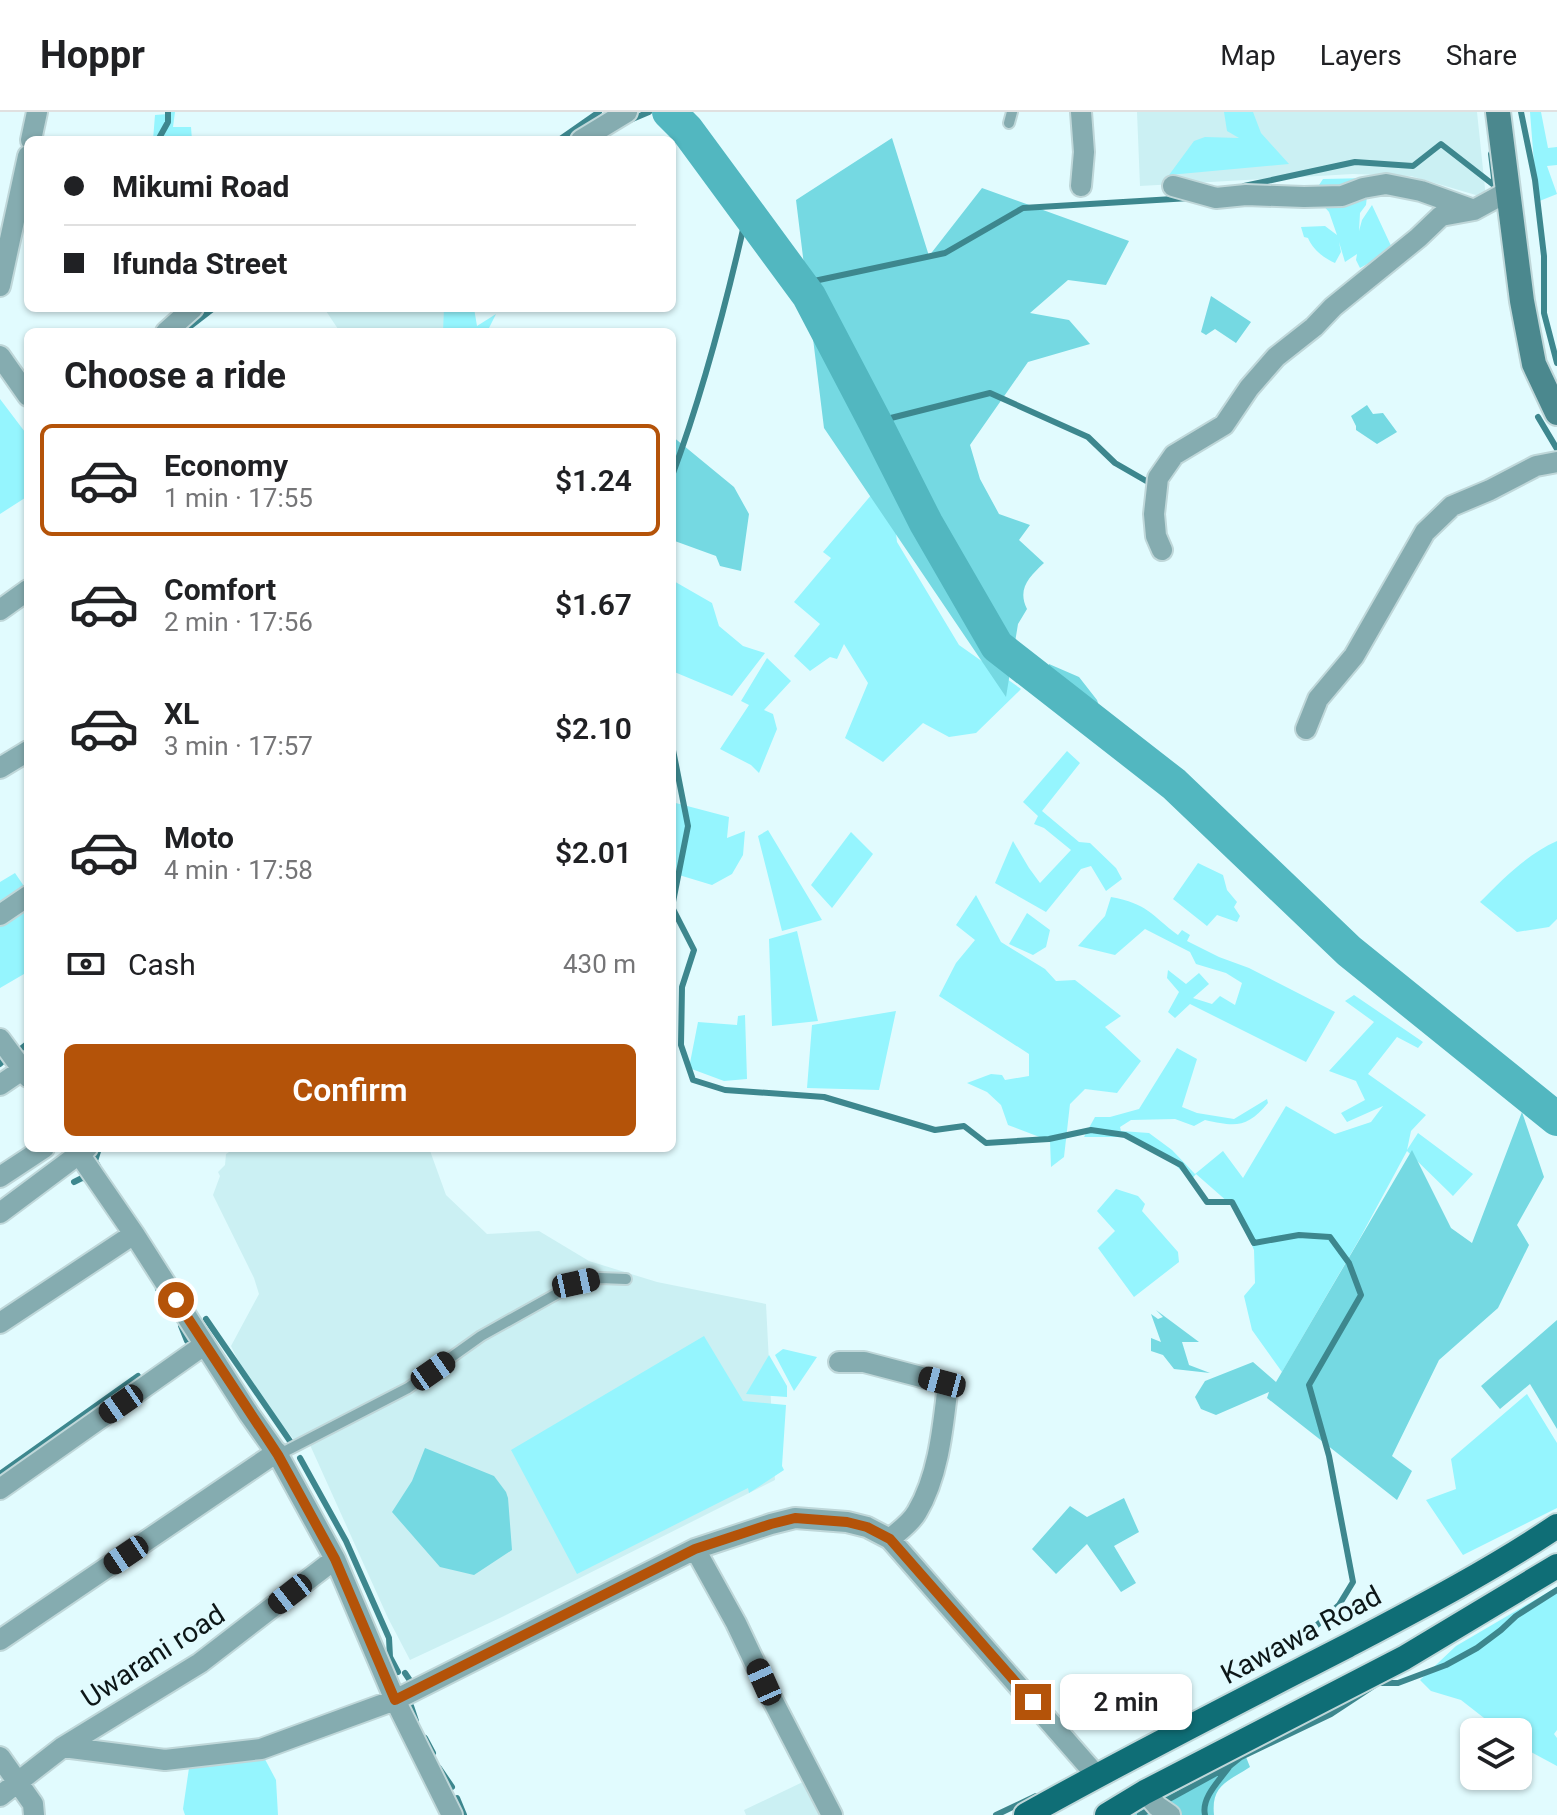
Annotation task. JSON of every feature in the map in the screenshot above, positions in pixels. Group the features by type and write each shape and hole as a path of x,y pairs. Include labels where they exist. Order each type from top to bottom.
{"main road":[{"name":"Kawawa Road","path":"1026,1815 1096,1775 1400,1618 1557,1526"},
{"path":"1107,1815 1145,1792 1404,1658 1557,1566"}],"street":[{"path":"32,136 37,112"},
{"path":"588,136 627,112"},
{"path":"1081,112 1084,152 1081,186"},
{"path":"1498,112 1522,301 1534,364 1557,413"},
{"path":"0,286 24,175"},
{"path":"1173,186 1216,198 1246,195 1342,196 1386,184 1421,191 1474,210"},
{"path":"1162,550 1156,536 1154,514 1158,478 1174,455 1224,425 1249,388 1276,357 1441,216 1474,210 1507,192"},
{"path":"0,356 24,390"},
{"path":"1306,729 1318,699 1354,656 1425,532 1452,506 1536,466 1557,462"},
{"path":"0,610 24,593"},
{"path":"0,768 24,753"},
{"path":"0,915 24,899"},
{"path":"0,1039 24,1069"},
{"path":"0,1085 24,1072"},
{"path":"0,1177 38,1152"},
{"path":"0,1213 77,1152"},
{"path":"81,1152 204,1345 278,1454 335,1559 395,1700 452,1815"},
{"path":"0,1323 134,1234"},
{"path":"0,1489 204,1345"},
{"path":"839,1362 864,1362 948,1384 930,1482 916,1515 890,1539"},
{"path":"0,1640 278,1454"},
{"path":"63,1747 165,1760 261,1749 395,1700 695,1549 795,1518 847,1522 867,1527 890,1539 1096,1775"},
{"path":"695,1549 736,1623 832,1815"},
{"name":"Uwarani road","path":"0,1796 63,1747 200,1663 335,1559"},
{"path":"0,1757 33,1804 34,1815"},
{"path":"1145,1792 1170,1815"}],"lane":[{"path":"278,1454 408,1388 481,1336 576,1283 600,1278 626,1279"}],"shaded area":[{"path":"175,112 173,127 191,127 192,136 153,136 155,115"},
{"path":"1137,112 1477,112 1486,198 1411,176 1353,174 1140,186"},
{"path":"1224,112 1253,112 1261,133 1289,164 1169,175 1194,141 1205,137 1239,138 1227,131"},
{"path":"1530,112 1541,112 1548,148 1557,147 1557,165 1547,166 1557,194 1537,202"},
{"path":"892,138 929,256 982,188 1129,241 1106,285 1068,280 1030,313 1069,320 1090,344 1028,362 970,445 980,479 999,514 1030,525 1019,540 1044,563 1029,578 1024,589 1027,609 1018,624 1006,697 824,428 796,200"},
{"path":"1369,178 1359,231 1372,205 1393,250 1360,268 1357,254 1345,262 1339,242 1341,252 1335,263 1319,253 1304,237 1301,227 1325,226 1337,235 1329,212 1313,194 1323,179"},
{"path":"1211,296 1251,322 1236,343 1215,329 1206,335 1201,332"},
{"path":"327,312 450,312 460,328 337,328"},
{"path":"444,312 475,312 477,326 496,314 489,328 443,328"},
{"path":"0,399 24,431 24,499 0,514"},
{"path":"1367,405 1373,414 1383,413 1397,432 1377,444 1356,430 1351,416"},
{"path":"676,439 734,487 749,514 741,571 720,566 716,556 676,541"},
{"path":"889,474 897,542 959,645 1021,689 976,733 949,737 923,723 883,762 845,738 868,683 844,644 837,659 830,657 810,671 794,656 820,624 794,602 831,558 823,552"},
{"path":"676,582 712,603 719,626 743,646 765,653 732,696 676,673"},
{"path":"767,658 791,681 764,710 773,714 777,729 759,773 751,765 720,749 749,705 741,701"},
{"path":"1049,664 1079,677 1097,700 1106,727 1087,722 1048,686"},
{"path":"1067,751 1080,763 1042,811 1079,842 1090,843 1116,868 1122,879 1106,891 1091,866 1081,869 1046,912 995,883 1013,841 1040,883 1071,850 1044,828 1034,824 1038,816 1023,802"},
{"path":"676,803 729,817 727,838 745,831 743,855 732,874 712,885 679,875 676,888"},
{"path":"768,830 822,920 782,931 758,836"},
{"path":"851,832 873,854 832,908 811,885"},
{"path":"1557,841 1557,919 1549,927 1517,932 1480,902 1525,860"},
{"path":"1198,863 1223,875 1227,890 1237,902 1234,907 1240,916 1237,922 1217,915 1207,926 1173,899"},
{"path":"15,873 24,886 24,974 0,988 0,882"},
{"path":"976,895 1001,942 1045,969 1056,981 1075,980 1121,1016 1105,1027 1141,1061 1117,1093 1085,1089 1070,1104 1064,1157 1051,1167 1050,1141 1008,1125 1001,1105 987,1092 967,1083 991,1074 1002,1075 1005,1080 1029,1076 1029,1054 939,996 956,963 975,940 956,925"},
{"path":"1111,897 1141,907 1178,935 1182,930 1190,935 1187,941 1249,968 1335,1012 1306,1062 1190,1004 1175,1018 1168,1012 1179,992 1167,978 1168,970 1186,984 1199,973 1209,984 1193,998 1212,1004 1220,996 1235,1005 1242,983 1226,973 1196,964 1190,952 1145,929 1115,955 1078,946 1105,916"},
{"path":"1027,913 1050,930 1046,947 1033,955 1009,944"},
{"path":"797,931 818,1021 772,1026 769,939"},
{"path":"1354,995 1423,1042 1418,1048 1397,1037 1368,1074 1426,1115 1411,1131 1407,1150 1418,1133 1473,1174 1453,1196 1407,1151 1282,1372 1252,1330 1244,1296 1255,1283 1254,1250 1237,1210 1196,1174 1191,1180 1168,1158 1129,1137 1084,1137 1095,1117 1110,1117 1139,1109 1177,1048 1197,1059 1182,1107 1197,1113 1234,1119 1267,1099 1268,1103 1254,1117 1240,1124 1205,1120 1194,1126 1175,1119 1131,1120 1120,1127 1121,1131 1149,1133 1172,1150 1195,1174 1223,1151 1243,1178 1286,1106 1335,1134 1371,1122 1383,1106 1347,1122 1341,1113 1365,1100 1356,1081 1329,1071 1374,1022 1345,1001"},
{"path":"896,1011 879,1090 807,1088 812,1025"},
{"path":"745,1015 747,1079 724,1081 689,1068 698,1022 737,1025 738,1016"},
{"path":"1522,1112 1544,1177 1517,1225 1529,1245 1498,1308 1439,1360 1392,1456 1412,1471 1397,1500 1267,1398 1269,1392 1216,1415 1201,1409 1195,1397 1205,1381 1253,1362 1276,1382 1412,1150 1451,1228 1472,1243"},
{"path":"430,1152 446,1195 487,1234 539,1231 589,1261 657,1282 766,1304 775,1480 410,1660 310,1445 296,1442 261,1400 231,1346 259,1294 213,1195 226,1154"},
{"path":"1116,1189 1138,1196 1145,1204 1142,1211 1178,1252 1179,1262 1134,1297 1098,1248 1115,1231 1097,1211"},
{"path":"1156,1310 1199,1342 1182,1342 1189,1365 1210,1373 1174,1369 1163,1355 1151,1351 1151,1338 1161,1342 1151,1314 1158,1319 1163,1317"},
{"path":"1557,1320 1557,1429 1530,1384 1500,1409 1481,1386"},
{"path":"704,1336 743,1401 786,1405 784,1470 749,1493 748,1488 577,1574 511,1450"},
{"path":"783,1349 817,1357 794,1391 775,1355"},
{"path":"769,1355 787,1386 787,1397 746,1394"},
{"path":"1527,1394 1557,1443 1557,1508 1463,1555 1426,1500 1456,1489 1451,1459"},
{"path":"425,1448 494,1476 506,1492 512,1550 474,1575 440,1567 392,1512 412,1481"},
{"path":"1124,1498 1139,1532 1114,1546 1136,1583 1121,1592 1087,1544 1056,1574 1032,1549 1070,1506 1087,1517"},
{"path":"1557,1587 1557,1730 1554,1734 1557,1738 1557,1766 1532,1753 1532,1718 1484,1718 1461,1700 1431,1691 1420,1680 1456,1646"},
{"path":"259,1748 276,1780 278,1815 185,1815 183,1809 189,1768 167,1766"},
{"path":"1235,1754 1246,1757 1250,1767 1222,1785 1215,1797 1214,1815 1128,1815 1193,1778 1214,1774"},
{"path":"807,1780 823,1815 746,1815 744,1810"}],"waterway":[{"path":"160,136 168,122 168,112"},
{"path":"565,136 599,112"},
{"path":"630,120 649,112"},
{"path":"669,112 687,130 809,296 926,523 997,646 1174,784 1349,951 1557,1119"},
{"path":"1521,112 1535,180 1544,256 1544,313 1557,363"},
{"path":"1244,186 1355,162 1413,166 1441,144 1495,186"},
{"path":"1491,154 1495,186"},
{"path":"800,284 945,253 1023,208 1190,198"},
{"path":"676,464 714,345 747,212"},
{"path":"188,328 209,312"},
{"path":"875,422 990,393 1088,437 1115,463 1148,482 1151,478"},
{"path":"1538,417 1557,449"},
{"path":"676,765 688,826 676,887"},
{"path":"676,915 694,950 682,987 681,1045 693,1080 725,1090 824,1097 935,1130 964,1126 986,1143 1049,1139 1091,1130 1125,1135 1181,1165 1207,1202 1232,1202 1254,1243 1299,1235 1330,1237 1349,1263 1361,1295 1309,1385 1329,1456 1353,1582 1339,1605 1304,1637 1262,1655"},
{"path":"16,1050 24,1046"},
{"path":"0,1057 3,1061 0,1064"},
{"path":"98,1152 95,1161 98,1166"},
{"path":"74,1182 82,1178 90,1179"},
{"path":"158,1289 171,1310"},
{"path":"206,1319 292,1444"},
{"path":"181,1326 187,1341"},
{"path":"0,1474 138,1376"},
{"path":"300,1458 346,1541 389,1638 390,1657 398,1672"},
{"path":"1140,1815 1241,1757 1331,1714 1378,1683 1398,1683 1446,1665 1477,1648 1516,1616 1557,1590"},
{"path":"405,1673 411,1682"},
{"path":"411,1706 416,1721"},
{"path":"425,1738 433,1753"},
{"path":"1205,1815 1208,1796 1229,1767"},
{"path":"439,1768 452,1787"},
{"path":"996,1815 1036,1796"},
{"path":"457,1798 464,1815"}],"route":[{"path":"176,1300 278,1455 335,1559 395,1700 695,1549 795,1518 847,1522 867,1527 890,1539 1033,1702"}]}
